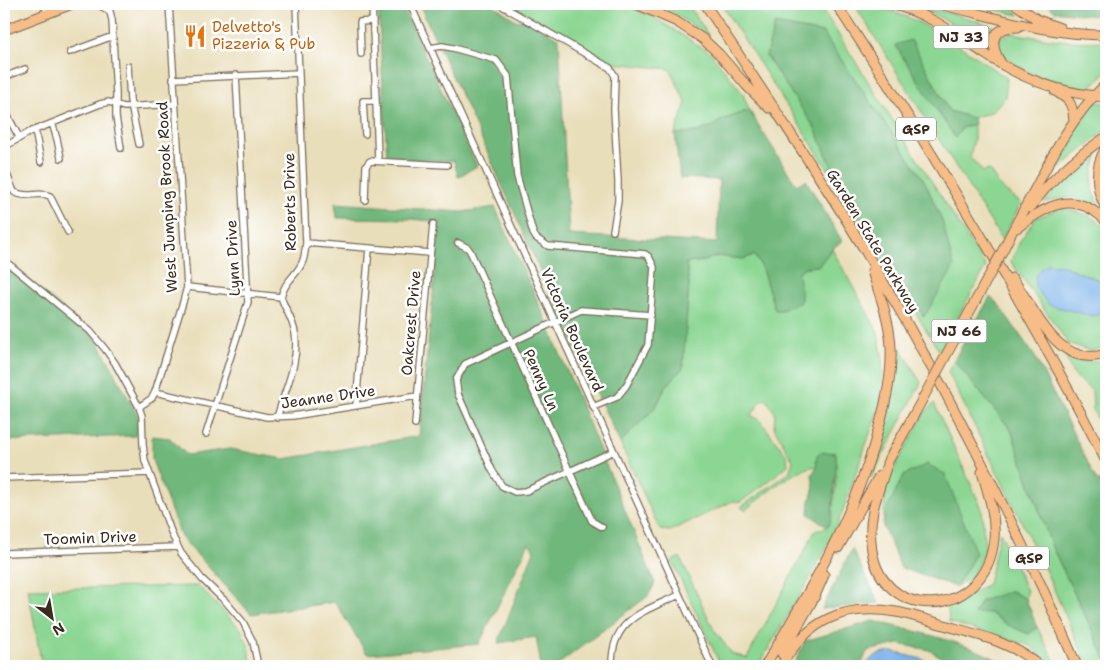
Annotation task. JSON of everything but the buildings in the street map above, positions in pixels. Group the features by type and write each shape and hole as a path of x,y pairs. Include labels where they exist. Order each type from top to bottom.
{"highway":[{"path":"4,30 72,4"},
{"path":"636,4 677,22 703,39 714,48 746,85 783,122"},
{"name":"Garden State Parkway","path":"705,4 783,122 866,254 918,343 976,452 1032,565 1077,666"},
{"name":"GSP","path":"836,4 994,255 1106,461"},
{"name":"NJ 33","path":"890,4 916,12 943,25 1002,64 1044,85 1106,98"},
{"name":"NJ 33","path":"939,4 1028,27 1086,35 1106,35"},
{"path":"1015,4 1043,23 1086,35"},
{"path":"1002,64 994,47 994,41 998,33 1005,28 1028,27"},
{"name":"NJ 66","path":"765,666 808,593 828,565 916,410 1054,152 1074,120 1093,96 1106,84"},
{"path":"1044,85 1069,100 1074,120"},
{"name":"NJ 66","path":"1015,227 1035,200 1055,178 1083,153 1106,137"},
{"path":"1106,148 1099,163 1097,178 1099,192 1106,208"},
{"path":"1015,227 1042,209 1061,204 1078,204 1086,207 1098,214 1106,222"},
{"path":"808,593 859,489 878,432 889,382 891,359 888,326 866,254"},
{"path":"994,255 1024,293 1061,346 1073,354 1082,356 1092,357 1106,354"},
{"path":"889,458 872,516 870,536 874,561 882,576 896,591 914,601 935,604 954,598 966,590 981,574 991,554 994,539 993,517 976,452"},
{"name":"NJ 66","path":"775,666 815,596 828,565"},
{"path":"781,666 800,639 818,624 848,613 881,610 907,615 988,638 1021,652 1040,666"}],"street":[{"path":"44,4 48,13"},
{"path":"96,4 108,7 112,17 116,117 121,148"},
{"name":"West Jumping Brook Road","path":"139,407 152,398 155,392 187,287 169,4"},
{"name":"Roberts Drive","path":"281,297 285,285 301,264 305,255 306,243 296,4"},
{"path":"372,4 378,160"},
{"name":"Victoria Boulevard","path":"410,4 712,666"},
{"path":"499,4 614,72 618,201 613,232"},
{"path":"361,54 360,22 373,21"},
{"path":"70,52 113,36"},
{"path":"430,48 442,46 496,60 508,76 517,176 532,233 536,238 548,246 645,254 649,257 654,267 648,345 626,386 617,397 593,407"},
{"path":"128,66 132,107 139,144"},
{"path":"4,77 25,69"},
{"path":"173,79 298,72"},
{"name":"Lynn Drive","path":"206,434 247,306 248,293 236,75"},
{"path":"365,134 363,101 376,100"},
{"path":"4,146 35,130 100,104 109,102 124,107 132,107 175,104"},
{"path":"4,109 20,137"},
{"path":"52,123 61,158"},
{"path":"35,130 41,162"},
{"path":"365,200 367,163 370,161 446,165"},
{"path":"4,167 14,192 17,194 25,196 42,194 50,196 68,232"},
{"name":"Oakcrest Drive","path":"415,424 433,224"},
{"path":"306,243 430,253"},
{"name":"Penny Ln","path":"458,243 468,248 471,253 592,521 602,527"},
{"path":"356,406 369,248"},
{"path":"4,260 83,325 99,341 114,363 139,407 142,416 143,445 148,473 178,547 202,579 244,622 253,642 258,666"},
{"path":"187,287 281,297 293,327 296,347 294,362 277,418"},
{"path":"614,451 526,491 516,492 502,486 488,462 458,394 456,380 465,364 580,310 651,315"},
{"name":"Jeanne Drive","path":"155,392 277,418 417,396"},
{"path":"4,478 148,473"},
{"name":"Toomin Drive","path":"4,553 178,547"},
{"path":"612,666 612,650 624,625 637,614 679,595"},
{"path":"4,660 5,666"}],"green space":[{"path":"378,4 401,4 477,166 458,177 454,161 387,158"},
{"path":"419,4 492,4 517,21 524,18 559,39 569,235 717,243 719,180 680,178 675,134 697,132 749,110 796,185 806,180 842,241 832,249 818,266 805,267 797,273 801,289 801,302 782,310 775,310 761,266 754,255 743,259 717,256 704,261 686,263 689,284 683,368 665,388 656,407 620,443 551,296"},
{"path":"507,4 623,4 650,15 711,53 743,94 749,110 697,132 675,134 686,103 670,69 614,63"},
{"path":"648,4 688,4 709,36 673,13"},
{"path":"721,4 819,4 986,267 939,351 862,225 866,222 924,316 942,221 924,180 823,33 775,24 766,56 815,128 832,167 828,169"},
{"path":"854,4 876,7 916,21 953,42 1007,78 1005,98 991,112 973,118 949,111 911,41 955,137 962,128 974,124 974,139 970,157 983,172 989,170 1002,189 1021,203 1002,240"},
{"path":"969,4 1010,4 1019,15"},
{"path":"1048,4 1106,4 1106,17 1054,11"},
{"path":"919,8 951,13 993,26 988,47 946,20"},
{"path":"775,24 823,33 924,180 942,221 954,267 924,317 866,222 862,225 828,169 832,167 815,128 766,56"},
{"path":"1012,33 1059,40 1106,41 1106,72 1088,89 1040,76 1018,65 999,50 999,38"},
{"path":"911,40 949,111 973,118 974,124 962,128 955,138 895,45"},
{"path":"1094,102 1106,103 1106,130 1050,176 1064,143"},
{"path":"1100,149 1092,179 1100,209 1073,197 1044,202 1075,169"},
{"path":"335,203 462,212 495,207 544,315 655,583 648,596 556,666 541,666 536,637 498,643 534,551 529,543 479,644 367,654 335,602 251,614 181,537 152,460 152,436 170,438 187,455 230,449 284,459 419,436 440,222 411,219 337,218"},
{"path":"1060,208 1094,218 1104,227 1106,232 1106,283 1061,265 1078,312 1097,315 1106,309 1106,348 1090,351 1068,343 1011,262 1020,241 1036,218"},
{"path":"832,249 877,330 882,354 883,385 880,405 837,527 812,575 758,666 721,666 672,561 680,557 714,630 732,654 747,658 815,531 828,527 833,508 837,475 817,459 817,466 789,477 745,510 741,507 789,473 793,461 774,427 775,413 767,400 762,399 751,416 759,419 787,456 788,465 739,503 733,501 670,531 660,530 620,443 656,407 665,388 682,368 689,284 686,263 704,261 717,256 743,259 754,255 761,266 775,310 801,289 796,273 805,267 818,266"},
{"path":"4,259 95,336 140,420 135,436 4,441"},
{"path":"990,297 998,304 1034,355 1097,481 1101,481 1106,490 1106,659 1052,547 1011,430 954,360"},
{"path":"901,348 921,383 871,478 889,410"},
{"path":"1065,356 1091,361 1106,358 1106,434 1093,411 1092,391 1073,374"},
{"path":"954,360 1011,430 1052,547 1106,659 1106,666 1088,666 1048,576 948,372"},
{"path":"934,403 982,509 985,550 972,577 956,587 976,553 883,526 886,483 926,411"},
{"path":"819,453 836,453 832,512 828,527 809,514 814,487 812,475 817,466 816,459"},
{"path":"927,464 945,474 976,553 956,587 901,568 883,526 888,507 903,476"},
{"path":"1000,532 1027,591 1026,599 1011,591 990,613 1008,625 1029,634 1037,627 1057,666 1051,666 1031,646 949,622 948,608 988,584"},
{"path":"852,549 879,603 822,609"},
{"path":"198,586 241,629 248,645 252,666 42,666 28,589"},
{"path":"1011,591 1026,599 1037,627 1029,634 1008,625 990,613 974,613 981,601"},
{"path":"873,621 960,644 1007,666 957,666 929,650 899,644 867,651 861,666 793,666 805,641"}],"water":[{"path":"1046,264 1061,265 1106,283 1106,309 1092,316 1049,305 1035,287 1036,274"},
{"path":"893,652 922,659 935,666 865,666 877,655"}],"place":[{"name":"Delvetto's Pizzeria & Pub","path":"195,36"}]}
